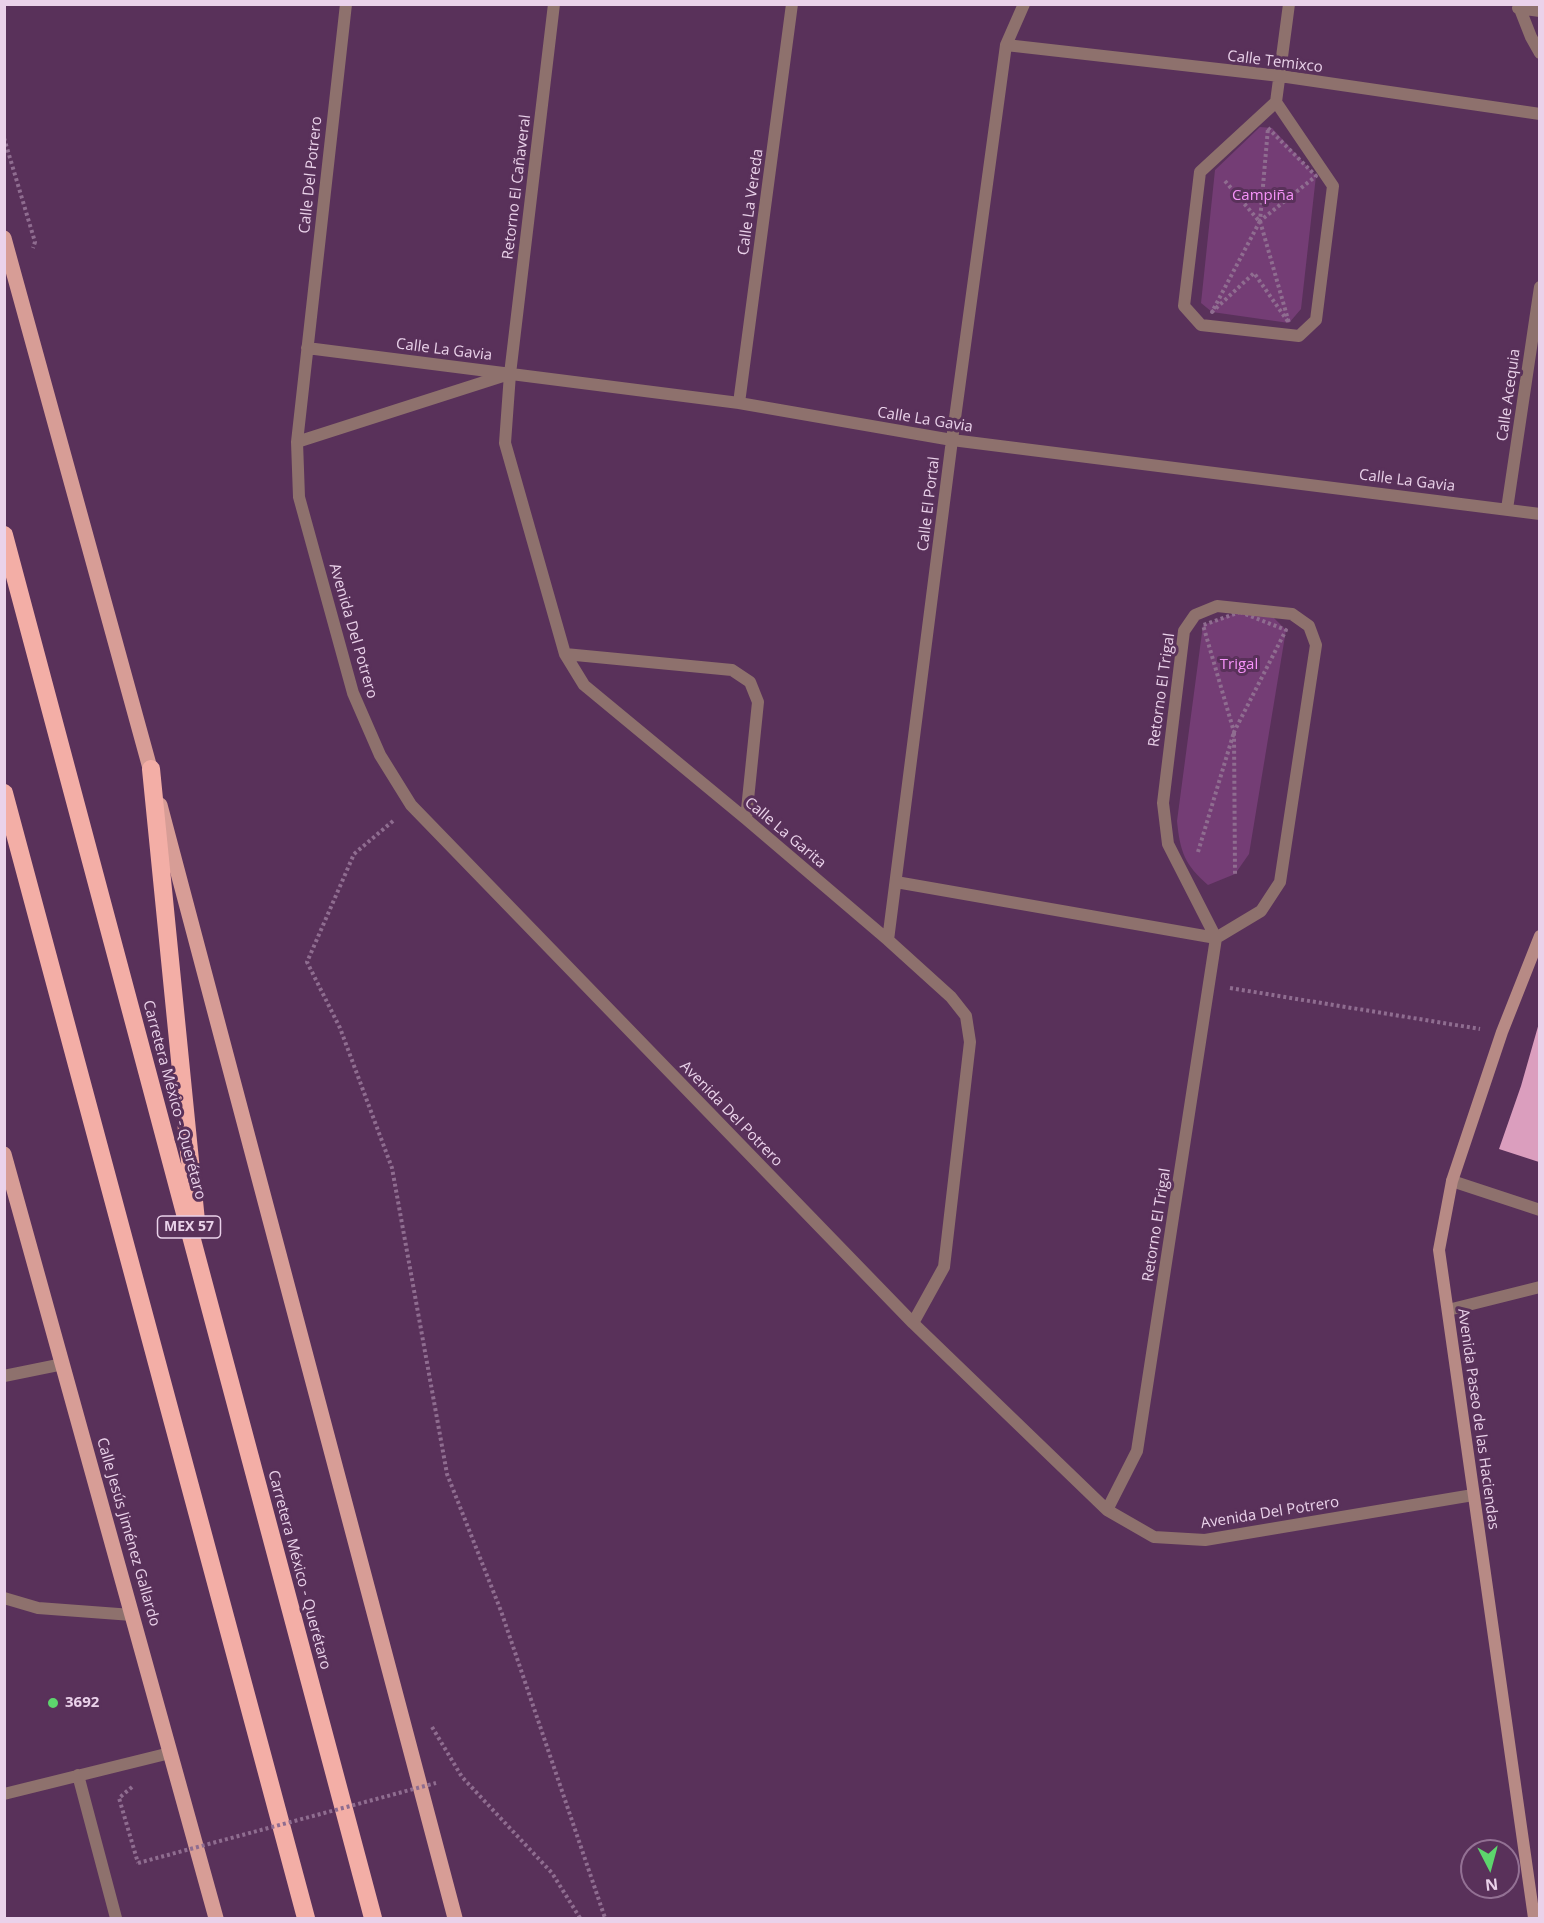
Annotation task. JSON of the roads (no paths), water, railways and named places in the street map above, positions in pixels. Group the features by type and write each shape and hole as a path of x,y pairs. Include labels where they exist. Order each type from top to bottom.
{"highway":[{"name":"Carretera México - Querétaro","path":"4,535 373,1918"},
{"path":"151,769 202,1276"},
{"path":"4,793 306,1918"}],"main road":[{"path":"4,238 151,769 455,1918"},
{"name":"Calle Jesús Jiménez Gallardo","path":"4,1154 216,1918"}],"street":[{"name":"Calle Del Potrero","path":"307,348 346,4"},
{"name":"Retorno El Cañaveral","path":"510,374 554,4"},
{"name":"Calle La Vereda","path":"739,403 792,4"},
{"name":"Calle El Portal","path":"888,940 952,440 1006,45 1024,4"},
{"path":"1276,102 1333,186 1316,320 1299,336 1201,325 1184,306 1200,172 1276,102 1289,4"},
{"path":"1518,6 1539,11"},
{"path":"1518,6 1539,53"},
{"name":"Calle Temixco","path":"1006,45 1280,76 1539,114"},
{"name":"Calle Acequia","path":"1507,509 1539,286"},
{"name":"Calle La Gavia","path":"307,348 739,403 952,440 1539,514"},
{"name":"Avenida Del Potrero","path":"307,348 297,442 299,497 353,693 380,755 411,805 913,1323 1107,1510 1154,1537 1205,1540 1473,1495"},
{"path":"297,442 510,374"},
{"name":"Calle La Garita","path":"510,374 505,442 565,654 584,685 888,940 951,997 966,1016 970,1042 944,1267 913,1323"},
{"name":"Retorno El Trigal","path":"1107,1510 1137,1451 1216,938 1168,844 1163,803 1184,631 1195,615 1217,606 1292,614 1309,626 1316,645 1280,882 1261,911 1216,938"},
{"path":"565,654 732,670 750,682 758,702 746,819"},
{"path":"896,882 1216,938"},
{"name":"Avenida Paseo de las Haciendas","path":"1534,1918 1439,1250 1452,1180 1502,1032 1539,936"},
{"path":"1452,1180 1539,1210"},
{"path":"1448,1310 1539,1287"},
{"path":"4,1376 63,1364"},
{"path":"4,1598 38,1608 132,1615"},
{"path":"4,1794 170,1753"},
{"path":"78,1775 116,1918"}],"place":[{"name":"3692","path":"53,1703"}],"park label":[{"name":"Campiña","path":"1263,196"},
{"name":"Trigal","path":"1239,665"}]}
